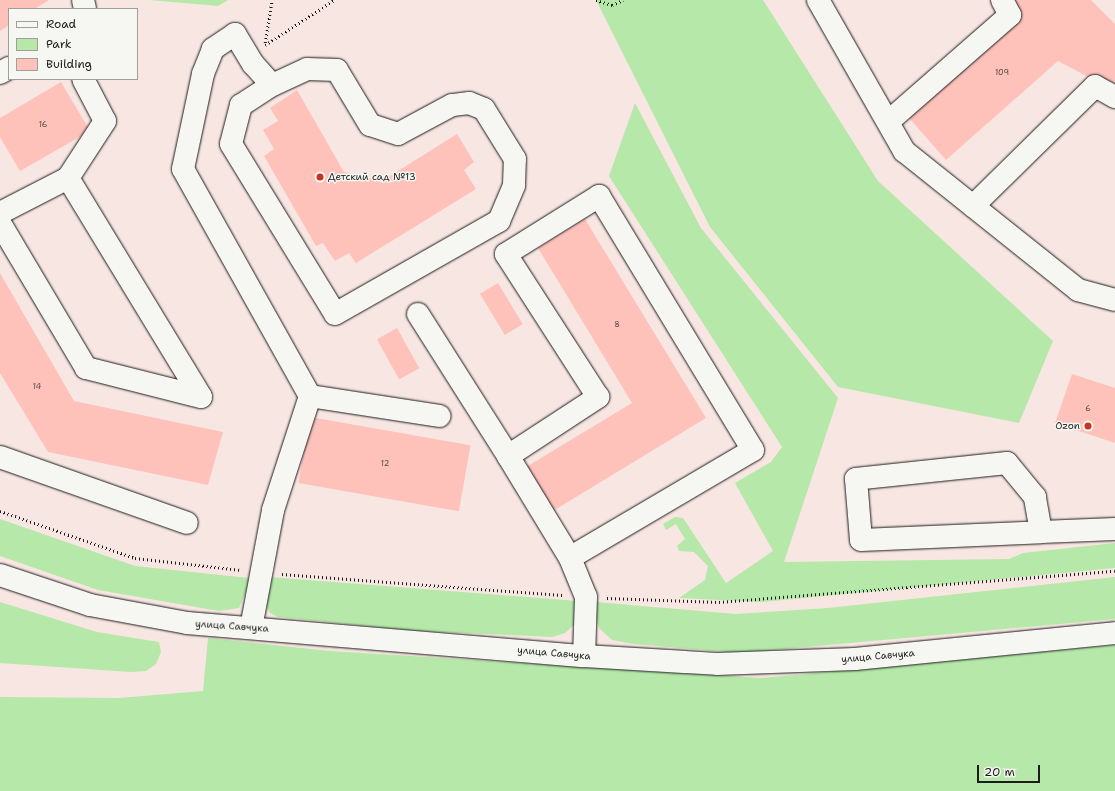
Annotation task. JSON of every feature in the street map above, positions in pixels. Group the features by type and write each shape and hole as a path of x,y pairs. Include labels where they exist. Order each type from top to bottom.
{"street":[{"path":"818,0 889,121 904,151 1078,290 1115,300"},
{"path":"889,121 1010,15 1002,0"},
{"path":"251,628 273,510 310,396 183,169 203,74 213,49 235,34 256,49 252,64 272,85"},
{"path":"307,69 337,70 370,124 398,134 452,105 469,104 484,109 515,159 514,185 499,221 335,314 231,144 241,105 272,85 307,69"},
{"path":"0,213 68,178 105,121 84,80"},
{"path":"973,206 1095,86 1115,97"},
{"path":"0,223 86,368 201,397 68,178"},
{"path":"508,456 598,397 506,254 599,196 754,450 570,558"},
{"path":"418,314 508,456 570,558 586,597 584,656"},
{"path":"310,396 439,416"},
{"path":"0,457 187,523"},
{"path":"1041,532 1035,497 1007,463 856,479 861,540 1041,532 1115,528"},
{"name":"улица Савчука","path":"0,575 90,605 188,623 584,656 717,664 855,659 1115,632"}],"path":[{"path":"256,49 272,0"},
{"path":"256,49 334,0"},
{"path":"596,0 612,5 623,0"}],"green space":[{"path":"149,0 228,0 218,6"},
{"path":"596,0 763,0 878,181 1053,341 1019,423 838,387 710,227"},
{"path":"635,103 701,228 838,398 784,562 1009,559 1023,553 1115,543 1115,568 762,602 679,598 705,580 708,566 694,552 679,551 677,546 685,539 676,524 666,530 663,524 675,517 683,518 726,583 773,551 735,483 771,462 782,447 609,176"},
{"path":"0,519 135,566 249,578 246,592 239,608 219,611 98,590 0,556"},
{"path":"269,577 577,601 575,624 565,633 553,637 416,631 278,617 270,613 263,601"},
{"path":"1115,577 1115,619 739,653 633,644 612,640 599,628 593,609 595,602 736,614 828,608"},
{"path":"0,602 97,632 159,642 161,652 156,664 146,671 131,672 0,663"},
{"path":"208,638 330,651 762,678 1115,645 1115,791 0,791 0,697 119,698 203,691"}],"building":[{"path":"0,0 49,0 37,8 8,8 8,26 0,31"},
{"path":"1011,0 1091,0 1115,24 1115,91 1058,61 946,160 909,118"},
{"path":"61,82 90,131 20,171 0,137 0,118"},
{"name":"Детский сад №13","path":"297,90 344,172 382,181 457,134 474,162 464,170 476,189 356,263 349,253 335,261 323,243 316,246 264,156 274,149 263,130 278,121 270,108"},
{"path":"585,219 706,418 553,511 526,467 632,403 538,248"},
{"path":"0,273 74,401 223,432 208,485 48,452 0,373"},
{"path":"498,283 523,324 505,335 480,294"},
{"path":"397,328 419,368 399,379 377,339"},
{"path":"1072,374 1115,388 1115,443 1055,423"},
{"path":"310,417 471,445 459,511 298,483"}],"place":[{"name":"Детский сад №13","path":"320,177"},
{"name":"Ozon","path":"1088,426"}]}
